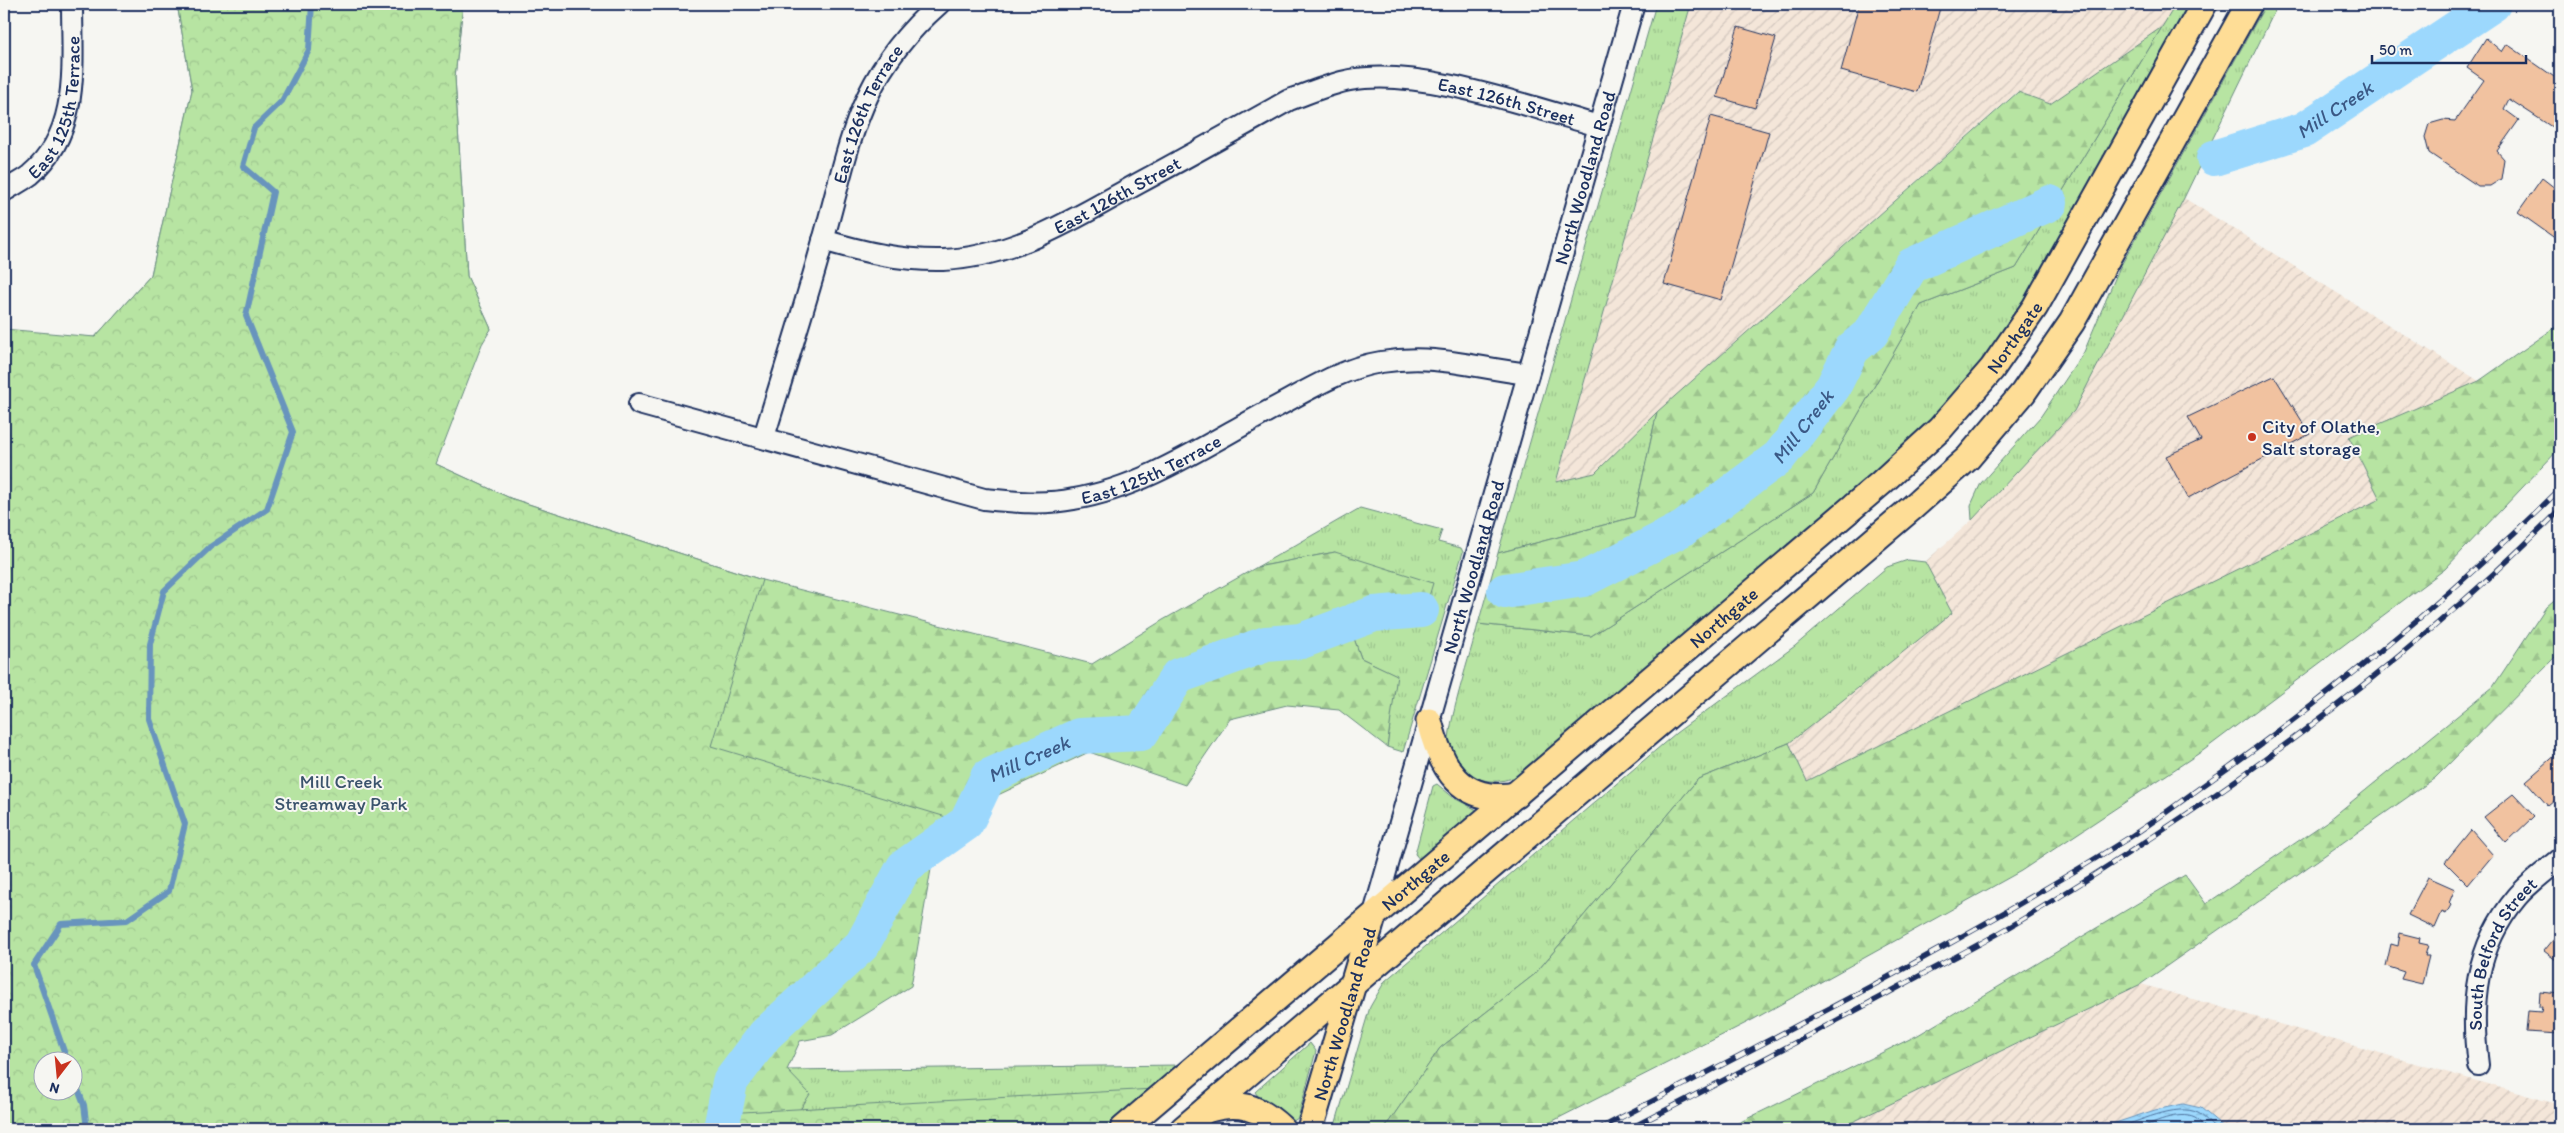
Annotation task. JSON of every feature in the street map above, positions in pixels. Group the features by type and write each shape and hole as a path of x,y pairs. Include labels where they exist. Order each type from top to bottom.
{"main road":[{"name":"Northgate","path":"1124,1129 1874,490 1940,429 1992,369 2035,307 2204,4"},
{"name":"Northgate","path":"1184,1129 1906,514 1968,458 2023,393 2072,322 2249,4"},
{"path":"1429,721 1435,746 1444,766 1455,779 1468,789 1484,796 1498,798 1516,795"},
{"name":"North Woodland Road","path":"1310,1129 1373,917"},
{"path":"1206,1110 1226,1104 1244,1106 1260,1112 1282,1129"}],"street":[{"name":"East 125th Terrace","path":"4,191 29,175 50,154 66,122 73,85 72,4"},
{"name":"East 126th Terrace","path":"823,240 855,124 866,97 885,62 915,25 939,4"},
{"name":"North Woodland Road","path":"1373,917 1634,4"},
{"name":"East 126th Street","path":"823,240 878,255 901,259 944,260 985,254 1032,240 1289,100 1324,87 1351,80 1393,77 1446,85 1599,126"},
{"path":"764,437 823,240"},
{"name":"East 125th Terrace","path":"639,404 984,499 1032,503 1074,499 1113,490 1138,480 1344,372 1380,362 1418,358 1452,360 1528,374"},
{"name":"South Belford Street","path":"2478,1065 2473,1026 2475,997 2488,945 2499,923 2517,897 2560,859"}],"shaded area":[{"path":"1691,4 2176,4 2162,27 2050,104 2017,92 1657,412 1595,473 1556,483"},
{"path":"2184,198 2479,381 2349,437 2381,499 1807,781 1789,743 1952,613 1925,562 1972,520 2074,411"},
{"path":"2141,984 2560,1105 2560,1129 1838,1129"}],"green space":[{"name":"Mill Creek Streamway Park","path":"177,4 463,4 455,77 467,276 491,329 399,447 510,498 762,580 1092,664 1163,620 1257,567 1335,552 1433,583 1421,623 1367,611 1351,630 1361,658 1397,675 1387,747 1339,710 1287,705 1230,719 1185,785 1089,752 998,795 936,840 911,986 832,1035 800,1041 787,1070 810,1094 788,1129 4,1129 4,337 95,337 151,275 192,90"},
{"name":"Mill Creek Streamway Park","path":"177,4 463,4 455,77 467,276 491,329 482,344 436,464 510,498 762,580 711,746 966,823 904,867 862,945 765,1035 730,1082 725,1113 1172,1088 1123,1129 4,1129 4,329 95,337 151,275 192,90"},
{"path":"1656,4 1691,4 1556,482 1595,473 1657,412 1634,517 1498,553"},
{"path":"2176,4 2194,4 2029,298 1986,360 1940,414 1883,469 1531,769 1511,779 1498,781 1476,778 1463,770 1450,753 1449,738 1455,706 1478,624 1591,636 1813,493 1921,305 2016,268"},
{"path":"2266,4 2278,4 2184,198 2074,411 1972,520 1971,505 1981,483 2041,416 2084,352 2119,269"},
{"path":"2162,27 2016,268 1921,305 1813,493 1591,636 1478,624 1498,553 1634,517 1657,412 2018,92 2050,104"},
{"path":"2560,324 2560,448 2445,569 2204,750 2021,871 1754,1019 1537,1129 1384,1129 1440,1048 1535,974 1698,779 1789,743 1807,781 2380,499 2349,437 2479,381"},
{"path":"1360,508 1442,530 1438,542 1461,548 1463,552 1403,752 1387,747 1396,675 1361,658 1351,630 1367,611 1421,623 1335,552 1257,567"},
{"path":"1908,560 1925,562 1952,613 1789,743 1698,779 1535,974 1440,1048 1384,1129 1334,1129 1370,1007 1385,981 1676,733 1795,646 1887,567"},
{"path":"2560,595 2560,652 2435,778 2141,984 1838,1129 1726,1129 1918,1035 2185,875 2206,904 2329,820 2493,687 2546,607"},
{"path":"1437,784 1454,798 1477,810 1476,814 1421,861 1415,854 1433,786"},
{"path":"1310,1043 1316,1051 1298,1118 1292,1122 1278,1107 1260,1099 1255,1092"},
{"path":"1179,1065 1104,1129 788,1129 787,1070"}],"water":[{"path":"2183,1104 2201,1108 2226,1129 2105,1129 2109,1125 2155,1110"}],"building":[{"path":"1859,4 1941,4 1917,92 1841,71"},
{"path":"1738,27 1776,38 1755,108 1717,97"},
{"path":"2486,38 2502,52 2507,44 2560,81 2560,128 2558,131 2509,99 2504,109 2519,120 2497,151 2504,159 2501,179 2490,186 2478,186 2429,153 2425,137 2429,124 2443,120 2455,121 2484,80 2467,68"},
{"path":"1711,116 1769,132 1721,300 1664,284"},
{"path":"2542,178 2560,192 2560,233 2556,239 2518,212"},
{"name":"City of Olathe, Salt storage","path":"2274,376 2310,434 2188,498 2166,456 2201,440 2188,417"},
{"path":"2558,753 2560,757 2560,796 2548,806 2526,781"},
{"path":"2513,794 2534,816 2506,843 2484,817"},
{"path":"2471,830 2493,855 2468,885 2445,862"},
{"path":"2428,877 2455,889 2449,903 2451,905 2446,914 2442,912 2435,928 2408,915"},
{"path":"2400,933 2420,938 2419,943 2428,945 2425,956 2429,956 2422,984 2401,979 2404,972 2386,966 2391,944 2398,946"},
{"path":"2558,934 2560,936 2560,963 2544,951"},
{"path":"2540,992 2560,994 2560,1034 2526,1032 2528,1011 2541,1012 2542,1007 2539,1007"}],"waterway":[{"path":"64,1050 34,965 61,924 127,920 169,891 185,824 149,719 150,644 164,591 210,547 267,509 293,432 246,316 273,192 243,166 254,128 282,101 309,50 312,4"},
{"name":"Mill Creek","path":"2214,158 2304,130 2493,4"},
{"name":"Mill Creek","path":"1505,591 1584,579 1684,528 1779,457 1833,387 1852,349 1871,333 1911,266 2050,203"},
{"name":"Mill Creek","path":"721,1129 730,1082 765,1035 862,945 904,867 966,823 988,777 1079,736 1141,733 1178,676 1266,644 1301,641 1374,614 1421,610"},
{"path":"82,1100 87,1129"}],"railway":[{"path":"1599,1129 1801,1024 1934,952 2065,877 2140,830 2257,747 2392,642 2519,529 2560,489"},
{"path":"1629,1129 1765,1059 1985,941 2159,833 2230,785 2368,681 2434,627 2498,570 2560,510"}],"place":[{"name":"City of Olathe, Salt storage","path":"2252,437"}]}
